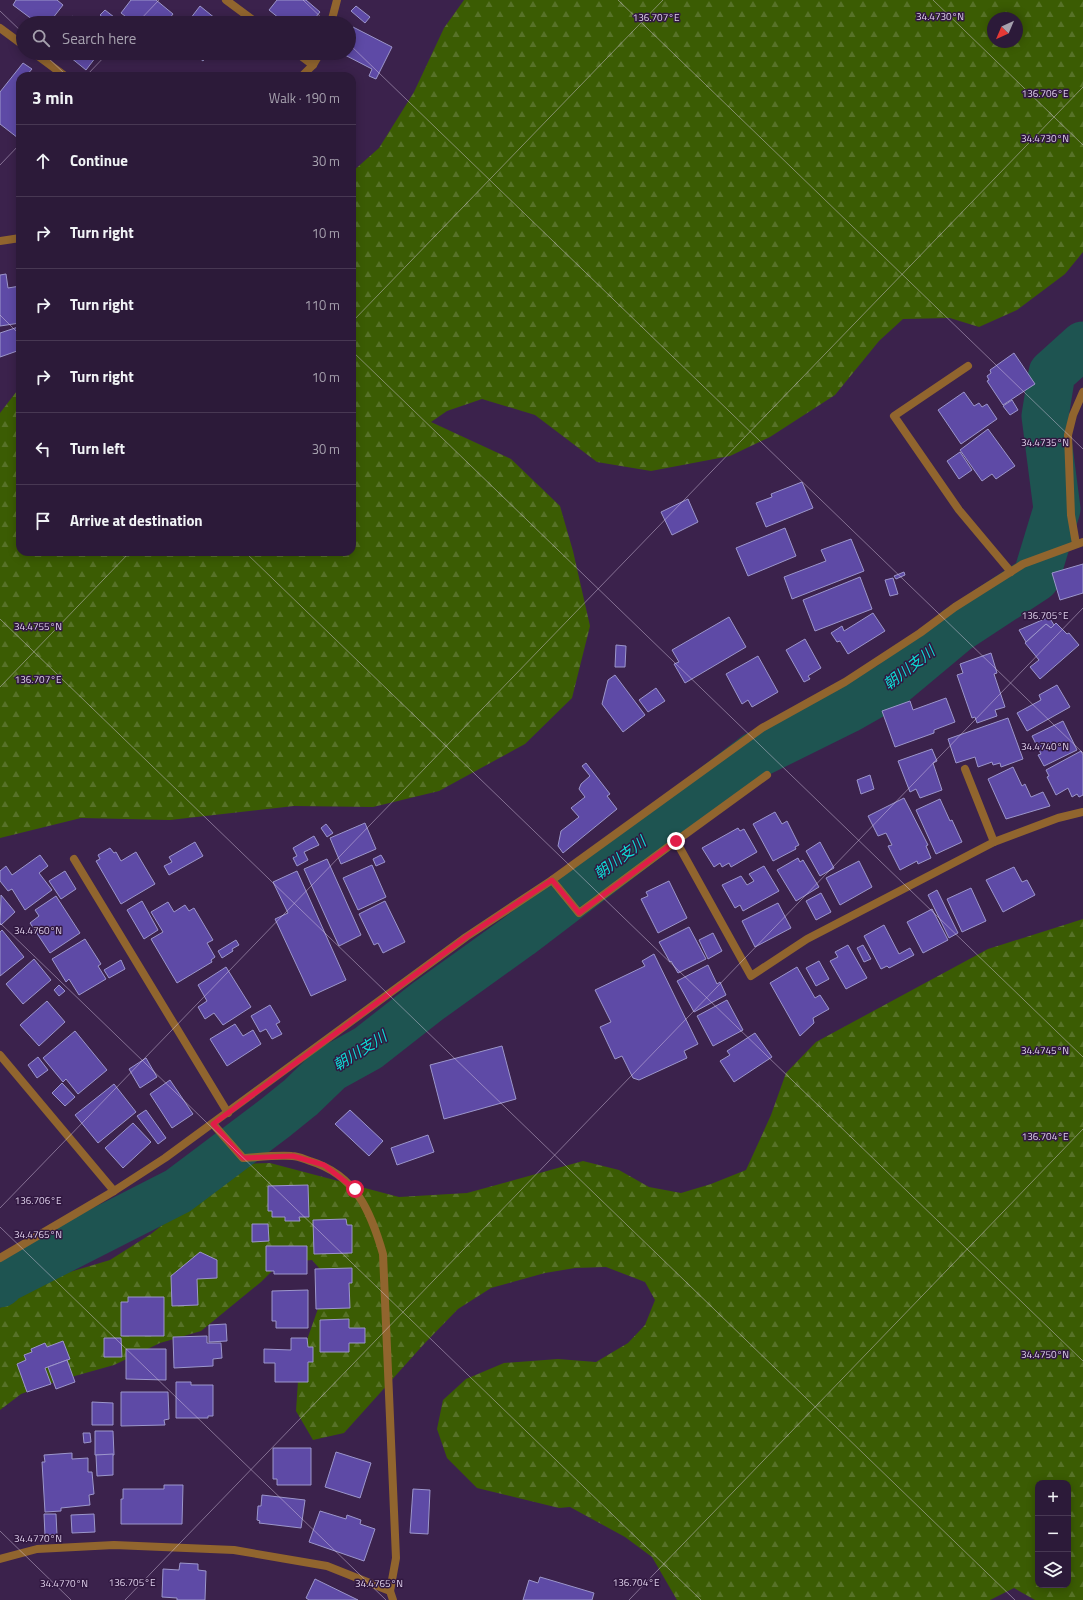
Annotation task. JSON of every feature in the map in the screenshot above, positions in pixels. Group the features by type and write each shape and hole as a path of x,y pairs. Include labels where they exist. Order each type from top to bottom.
{"street":[{"path":"226,0 248,16"},
{"path":"333,16 337,0"},
{"path":"0,28 16,40"},
{"path":"43,60 60,72"},
{"path":"306,60 313,65"},
{"path":"306,72 316,60"},
{"path":"0,241 16,239"},
{"path":"968,366 894,416 959,510 1011,572"},
{"path":"0,1258 114,1191 165,1158 466,937 552,880 762,728 845,682 955,607 1024,564 1079,543 1071,515 1068,435 1073,415 1083,392"},
{"path":"965,769 994,842"},
{"path":"552,880 579,913 767,775"},
{"path":"676,841 751,976 807,939 994,842 1058,818 1083,812"},
{"path":"74,859 228,1113"},
{"path":"0,1055 114,1191"},
{"path":"213,1124 243,1158 293,1156 324,1165 355,1189 369,1214 377,1233 383,1254 396,1558 390,1591 393,1600"},
{"path":"0,1559 37,1549 114,1545 234,1550 327,1566 390,1591"}],"green space":[{"path":"464,0 1083,0 1083,252 1065,274 1017,310 979,327 950,318 903,319 879,341 835,395 770,437 730,456 651,471 597,462 535,415 482,399 447,411 431,422 511,459 560,506 573,551 590,626 572,698 525,744 439,791 373,807 294,806 170,820 81,818 0,838 0,413 16,392 16,556 356,556 356,168 379,148 414,92 444,28"},
{"path":"1083,919 1083,1600 1035,1600 1014,1588 990,1600 677,1600 652,1557 625,1537 570,1507 559,1508 477,1488 447,1458 437,1429 443,1400 466,1379 504,1363 558,1359 596,1362 628,1343 645,1325 655,1300 645,1282 606,1267 575,1268 545,1273 491,1288 458,1309 424,1344 344,1433 313,1440 296,1411 298,1381 308,1337 327,1277 312,1260 280,1263 261,1282 201,1331 160,1343 114,1365 57,1381 21,1394 0,1410 0,1308 43,1280 110,1260 151,1234 239,1164 270,1163 399,1197 467,1193 583,1161 619,1170 649,1187 681,1193 711,1184 746,1170 771,1115 786,1073 816,1042 988,949"}],"building":[{"path":"16,0 57,0 63,5 54,16 28,16 13,5"},
{"path":"131,0 156,0 173,14 171,16 125,16 121,13"},
{"path":"277,0 306,0 320,12 317,16 276,16 269,10"},
{"path":"200,6 212,16 192,16"},
{"path":"356,6 370,17 365,23 351,11"},
{"path":"105,10 113,16 101,16 100,15"},
{"path":"356,29 392,47 376,79 369,76 372,69 355,60 356,60"},
{"path":"74,60 94,60 86,70"},
{"path":"23,63 32,69 29,72 16,72 16,136 0,124 0,92"},
{"path":"6,274 8,288 16,287 16,324 0,326 0,275"},
{"path":"16,328 16,351 0,357 0,333"},
{"path":"1014,353 1035,384 1003,405 987,381 989,380 987,376 991,373 990,370"},
{"path":"964,392 974,406 979,403 982,407 987,404 997,419 961,444 938,410"},
{"path":"1012,400 1018,410 1010,415 1003,406"},
{"path":"988,429 1015,466 996,479 992,474 982,481 960,450"},
{"path":"960,452 972,470 959,479 947,461"},
{"path":"802,482 813,508 766,527 756,503 772,497 771,494"},
{"path":"688,499 698,522 672,535 661,512"},
{"path":"785,528 796,556 748,576 736,548"},
{"path":"851,539 864,571 792,599 784,577 826,561 821,550"},
{"path":"1083,564 1083,593 1060,600 1052,573"},
{"path":"904,572 905,575 896,579 894,576"},
{"path":"860,577 872,609 815,631 803,600"},
{"path":"893,578 898,594 890,596 885,580"},
{"path":"873,613 885,631 848,654 840,641 837,642 831,633 842,626 844,631"},
{"path":"729,617 746,647 685,683 674,664 679,662 672,650"},
{"path":"1049,617 1054,625 1051,628 1046,624 1026,642 1019,630"},
{"path":"1056,623 1067,634 1069,633 1079,645 1040,679 1030,667 1039,660 1025,643 1046,624 1051,628"},
{"path":"805,639 821,668 808,676 810,679 804,682 786,650"},
{"path":"616,645 626,646 625,667 615,667"},
{"path":"991,653 997,673 994,674 1005,707 995,710 997,716 977,723 975,717 972,718 957,675 963,673 960,664"},
{"path":"758,656 778,692 752,707 748,700 742,704 726,674"},
{"path":"615,675 645,715 623,732 602,704 608,680"},
{"path":"1057,685 1070,707 1027,731 1017,713 1041,700 1039,695"},
{"path":"656,688 665,701 648,712 639,700"},
{"path":"946,698 955,722 934,730 934,733 895,747 882,711 910,701 913,710"},
{"path":"1008,718 1023,759 1001,767 1000,763 993,765 992,762 978,767 975,757 956,763 948,739"},
{"path":"1063,721 1077,750 1044,766 1038,755 1041,754 1032,736"},
{"path":"932,749 937,761 933,763 942,790 920,798 916,789 910,792 898,761"},
{"path":"1081,751 1083,755 1083,795 1079,797 1077,794 1072,797 1068,788 1056,795 1047,777 1049,776 1046,770"},
{"path":"586,763 610,794 607,796 617,809 563,853 558,846 561,831 579,817 571,808 585,797 579,789 581,784 590,776 582,766"},
{"path":"1013,767 1022,786 1025,784 1031,797 1043,792 1050,806 1006,819 988,779"},
{"path":"870,775 874,789 861,794 857,780"},
{"path":"904,798 928,845 926,846 931,858 918,864 917,861 900,870 888,846 892,845 886,833 878,836 868,816"},
{"path":"940,799 962,842 936,854 916,810"},
{"path":"775,812 782,824 787,821 799,845 795,847 796,849 773,861 753,824"},
{"path":"365,823 376,849 341,864 330,838"},
{"path":"326,824 333,833 327,837 321,828"},
{"path":"738,828 740,831 744,829 757,852 731,867 729,863 722,867 720,863 714,867 702,848"},
{"path":"314,836 319,845 304,852 308,860 297,866 293,858 297,856 293,848"},
{"path":"195,842 203,856 169,875 164,866 172,862 169,857"},
{"path":"820,842 834,868 820,876 806,851"},
{"path":"110,848 114,853 116,852 121,861 136,852 155,884 121,904 96,861 100,859 98,855"},
{"path":"40,855 48,866 39,873 52,890 25,910 12,889 8,891 0,881 0,871 6,866 12,875"},
{"path":"381,855 385,862 376,866 373,859"},
{"path":"798,858 800,862 803,860 819,887 796,901 777,870"},
{"path":"327,859 361,935 339,946 304,869"},
{"path":"859,861 872,887 840,905 826,878"},
{"path":"372,865 386,897 358,910 343,878"},
{"path":"764,866 779,891 743,911 740,905 735,908 722,885 741,876 747,885 754,881 749,874"},
{"path":"1014,867 1022,882 1027,880 1035,895 1003,912 986,880"},
{"path":"65,871 76,889 61,899 49,881"},
{"path":"297,871 346,980 311,996 275,919 288,913 273,882"},
{"path":"669,881 687,918 658,933 641,899 648,896 646,892"},
{"path":"971,888 986,921 962,932 947,899"},
{"path":"937,890 958,933 949,938 928,895"},
{"path":"821,893 831,912 816,920 806,901"},
{"path":"1,895 15,912 1,925 0,924"},
{"path":"56,896 80,933 50,953 30,923 39,916 35,910"},
{"path":"142,901 158,930 144,939 127,910"},
{"path":"385,901 405,942 383,953 378,943 374,945 359,914"},
{"path":"168,902 174,912 185,905 189,911 194,908 213,940 207,943 215,957 211,960 212,962 177,983 151,939 163,932 151,912"},
{"path":"778,903 791,928 755,947 742,921"},
{"path":"932,909 948,940 923,953 907,922"},
{"path":"884,925 899,954 910,948 914,955 889,968 887,966 881,969 864,936"},
{"path":"689,927 706,959 678,973 659,942"},
{"path":"2,930 24,957 0,976 0,932"},
{"path":"713,933 722,951 708,959 699,940"},
{"path":"85,939 101,964 98,966 106,979 79,995 69,979 66,982 52,959"},
{"path":"236,940 239,945 222,958 218,951"},
{"path":"848,945 867,978 846,989 830,961 838,957 835,952"},
{"path":"863,945 871,959 864,962 857,948"},
{"path":"654,954 698,1044 684,1051 687,1058 639,1080 633,1078 622,1056 615,1059 600,1027 611,1022 595,990 645,966 642,961"},
{"path":"34,959 51,980 23,1004 6,984"},
{"path":"121,960 125,969 109,978 104,970"},
{"path":"819,961 829,979 816,986 806,968"},
{"path":"708,965 717,984 720,982 726,995 694,1012 677,981"},
{"path":"226,967 251,1007 223,1025 214,1013 205,1019 198,1007 207,1001 198,985"},
{"path":"797,967 815,998 820,995 829,1009 813,1018 814,1023 800,1036 770,983"},
{"path":"59,985 65,991 59,996 54,990"},
{"path":"727,1000 743,1030 713,1046 697,1016"},
{"path":"47,1001 65,1022 39,1046 20,1025"},
{"path":"270,1005 280,1022 276,1024 282,1034 272,1039 266,1029 260,1032 251,1016"},
{"path":"235,1024 243,1036 253,1030 261,1044 227,1066 210,1039"},
{"path":"75,1031 107,1070 78,1094 66,1079 63,1082 43,1058"},
{"path":"755,1033 772,1057 734,1082 720,1061 730,1055 727,1051"},
{"path":"502,1046 516,1099 444,1119 430,1065"},
{"path":"38,1057 48,1070 37,1078 28,1065"},
{"path":"146,1058 157,1077 140,1088 129,1069"},
{"path":"170,1080 193,1114 172,1128 150,1094"},
{"path":"62,1083 75,1097 65,1106 52,1093"},
{"path":"114,1084 136,1112 98,1143 75,1115"},
{"path":"146,1110 166,1138 158,1144 137,1116"},
{"path":"350,1110 383,1141 369,1156 335,1124"},
{"path":"133,1123 151,1142 123,1168 105,1148"},
{"path":"428,1135 434,1152 397,1165 391,1148"},
{"path":"308,1185 309,1217 299,1217 300,1221 285,1221 285,1217 272,1217 272,1211 268,1211 268,1186"},
{"path":"346,1219 347,1225 352,1225 352,1253 314,1254 313,1220"},
{"path":"252,1224 268,1224 269,1241 252,1242"},
{"path":"266,1246 307,1246 307,1274 274,1274 274,1271 266,1271"},
{"path":"200,1252 217,1260 217,1278 197,1279 198,1305 172,1306 171,1276"},
{"path":"352,1268 352,1283 349,1283 350,1308 316,1309 315,1269"},
{"path":"308,1290 308,1328 276,1328 276,1321 272,1321 272,1291"},
{"path":"128,1297 164,1297 164,1336 121,1336 121,1302 128,1302"},
{"path":"349,1319 349,1328 365,1328 365,1343 349,1343 349,1352 320,1352 320,1320"},
{"path":"226,1324 227,1341 209,1342 209,1325"},
{"path":"207,1336 207,1343 221,1343 222,1358 213,1359 213,1366 174,1368 173,1337"},
{"path":"104,1338 121,1338 122,1357 104,1357"},
{"path":"291,1338 307,1338 308,1347 313,1347 313,1362 308,1362 308,1382 275,1382 275,1363 264,1363 264,1349 291,1350"},
{"path":"63,1341 70,1359 45,1368 51,1384 27,1392 17,1364 26,1360 24,1355 32,1352 31,1349 45,1343 47,1347"},
{"path":"126,1349 166,1349 166,1380 126,1379"},
{"path":"67,1360 75,1382 56,1389 48,1367"},
{"path":"176,1382 191,1382 191,1385 213,1385 213,1416 208,1416 208,1418 176,1418"},
{"path":"121,1392 168,1392 169,1419 164,1420 165,1425 121,1426"},
{"path":"92,1402 113,1403 113,1425 92,1425"},
{"path":"95,1431 113,1431 114,1455 95,1455"},
{"path":"83,1433 90,1433 91,1442 84,1443"},
{"path":"273,1448 311,1448 311,1485 277,1485 277,1479 273,1479"},
{"path":"336,1452 371,1463 360,1498 325,1487"},
{"path":"72,1453 72,1459 88,1458 88,1472 92,1472 94,1494 89,1495 90,1505 61,1508 61,1511 45,1512 42,1462 45,1462 44,1455"},
{"path":"113,1454 113,1475 97,1476 96,1455"},
{"path":"164,1485 183,1485 182,1524 121,1524 121,1499 123,1499 123,1489 164,1489"},
{"path":"413,1489 430,1490 428,1534 410,1533"},
{"path":"262,1495 305,1500 301,1528 259,1523 260,1521 257,1520 258,1506 261,1506"},
{"path":"320,1511 346,1519 347,1515 361,1520 360,1524 375,1529 364,1561 309,1542"},
{"path":"44,1514 56,1514 57,1535 45,1535"},
{"path":"94,1514 95,1532 72,1533 71,1515"},
{"path":"180,1563 198,1564 198,1570 206,1571 205,1600 177,1600 177,1598 162,1597 163,1569 179,1570"},
{"path":"540,1577 594,1593 592,1600 523,1600 529,1580 538,1583"},
{"path":"315,1579 358,1600 309,1600 306,1598"}],"waterway":[{"name":"朝川支川","path":"0,1284 5,1279 178,1191 275,1118 301,1097 330,1069 368,1048 428,1001 520,935 756,755 847,710 891,685 958,629 1036,578 1057,509 1045,416 1052,373 1083,345"}],"route":[{"path":"355,1189 324,1165 293,1156 243,1158 213,1124 466,937 552,880 579,913 676,841"}]}
